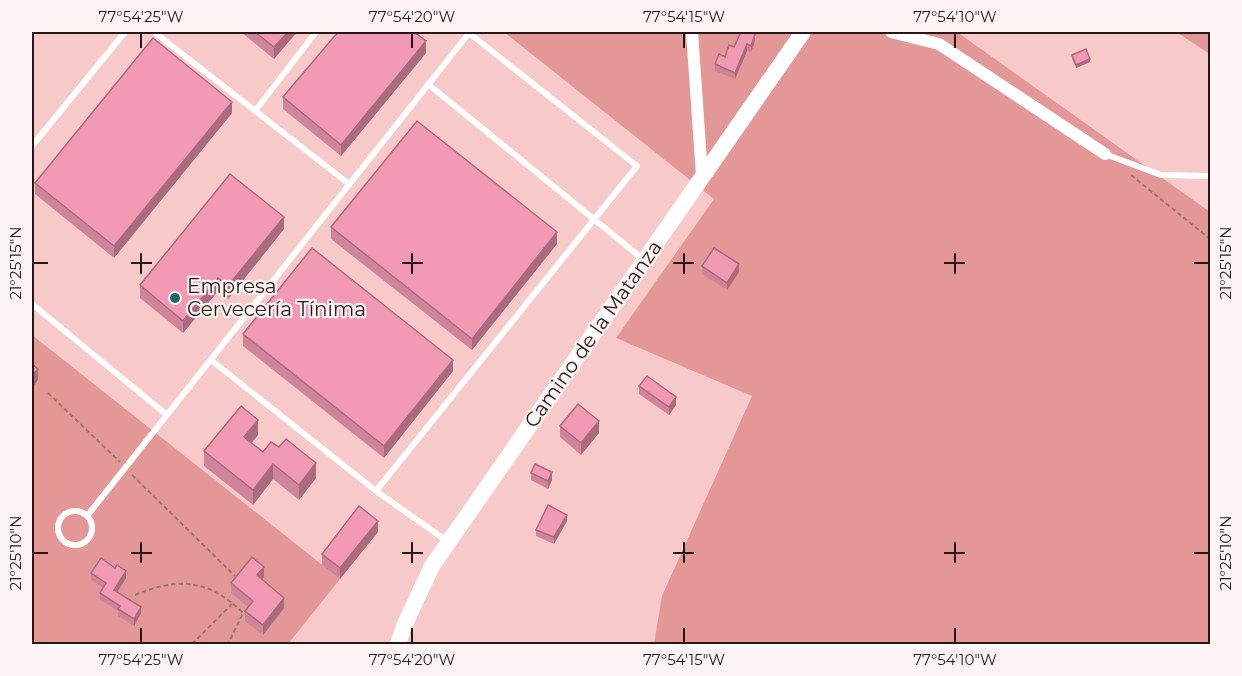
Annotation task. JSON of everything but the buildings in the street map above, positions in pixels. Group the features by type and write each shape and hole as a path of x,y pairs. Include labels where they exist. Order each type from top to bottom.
{"street":[{"path":"692,32 702,176"},
{"name":"Camino de la Matanza","path":"398,645 404,626 432,566 803,32"},
{"path":"891,32 939,44 1105,153"}],"lane":[{"path":"32,146 125,32"},
{"path":"154,32 349,184"},
{"path":"255,111 316,32"},
{"path":"87,516 468,32 637,166 376,491"},
{"path":"428,84 645,260"},
{"path":"1105,153 1161,175 1210,176"},
{"path":"32,304 168,415"},
{"path":"211,360 376,491 448,542"},
{"path":"72,511 87,516 92,527 89,538 85,542 74,545 63,540 58,531 63,516 72,511"}],"path":[{"path":"1132,175 1210,239"},
{"path":"48,393 235,576"},
{"path":"135,595 157,586 174,583 200,586 215,592 233,603 243,613 228,645"},
{"path":"192,645 233,603"}],"shaded area":[{"path":"504,32 957,32 1210,212 1210,644 654,644 662,596 752,396 616,338 714,199"},
{"path":"1176,32 1210,32 1210,54"},
{"path":"32,335 340,579 288,644 32,644"}],"place":[{"name":"Empresa Cervecería Tínima","path":"175,298"}]}
